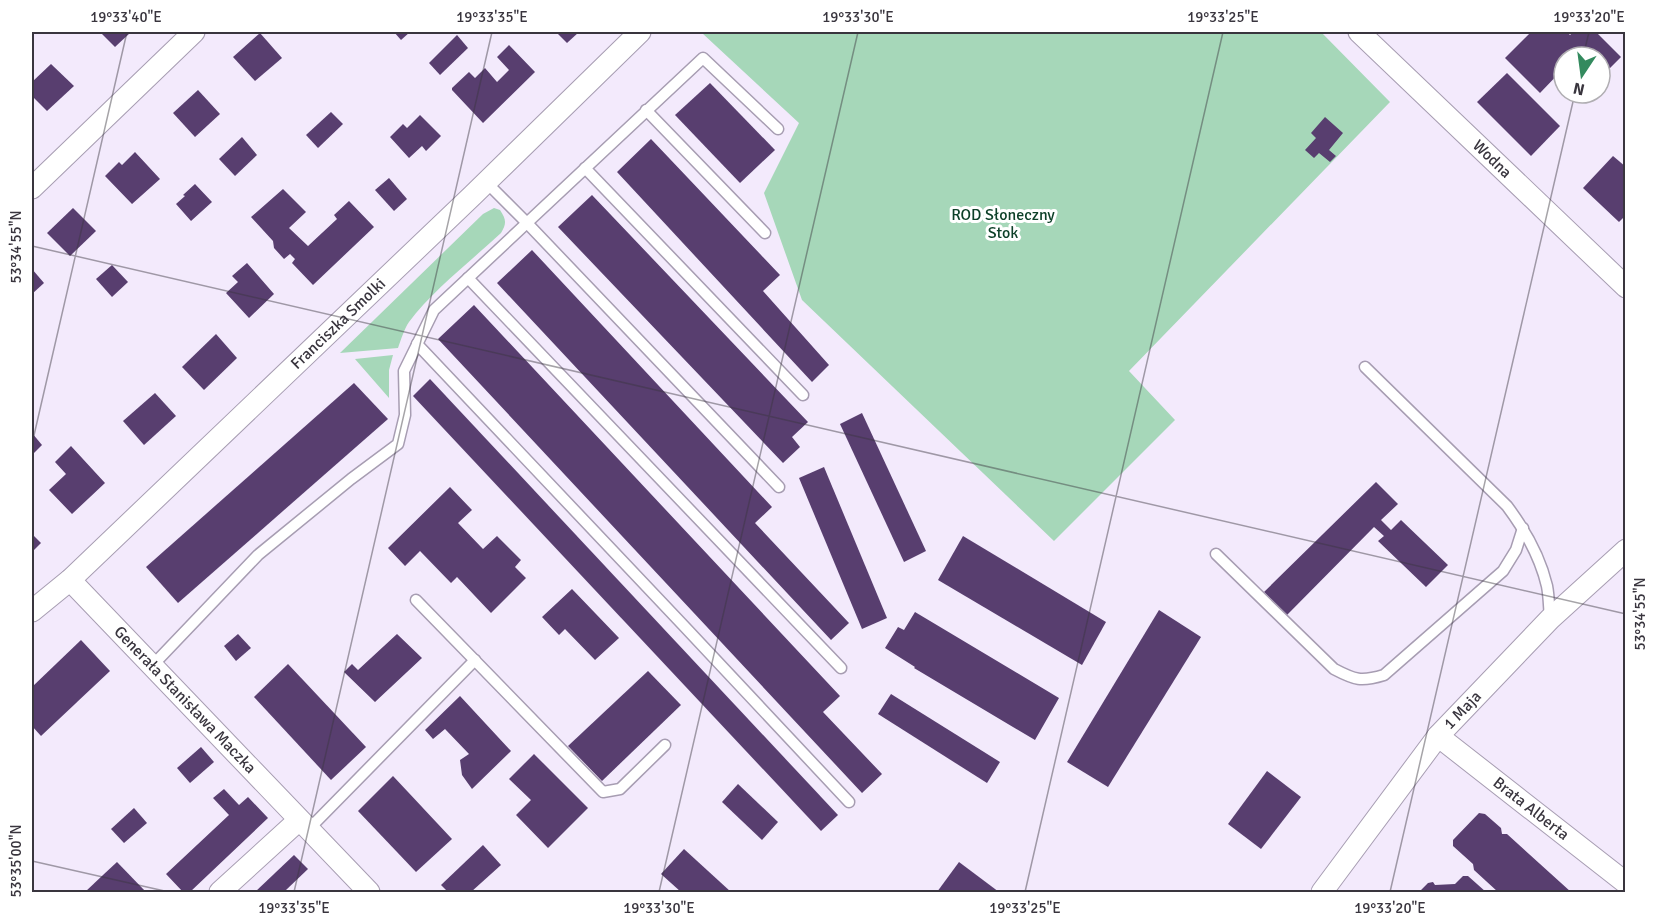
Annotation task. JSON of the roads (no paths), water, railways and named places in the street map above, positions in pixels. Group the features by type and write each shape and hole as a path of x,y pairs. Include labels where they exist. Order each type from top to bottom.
{"street":[{"path":"32,188 194,32"},
{"name":"Franciszka Smolki","path":"32,611 70,580 640,32"},
{"name":"Wodna","path":"1359,32 1626,287"},
{"name":"1 Maja","path":"1322,892 1438,736 1550,619 1626,550"},
{"name":"Generała Stanisława Maczka","path":"70,580 369,892"},
{"name":"Brata Alberta","path":"1438,736 1626,883"},
{"path":"220,892 304,825"}],"lane":[{"path":"152,666 258,555 398,444 405,415 404,371 434,310 703,58 778,129"},
{"path":"646,110 765,233"},
{"path":"585,168 803,395"},
{"path":"486,182 778,487"},
{"path":"468,278 841,668"},
{"path":"417,344 849,802"},
{"path":"1365,367 1507,506 1523,528 1537,556 1547,586 1550,619"},
{"path":"1216,554 1335,669 1351,678 1369,680 1384,675 1503,571 1516,550 1523,528"},
{"path":"416,600 603,792 620,789 665,746"},
{"path":"304,825 475,660"}],"park label":[{"name":"ROD Słoneczny Stok","path":"1003,224"}]}
